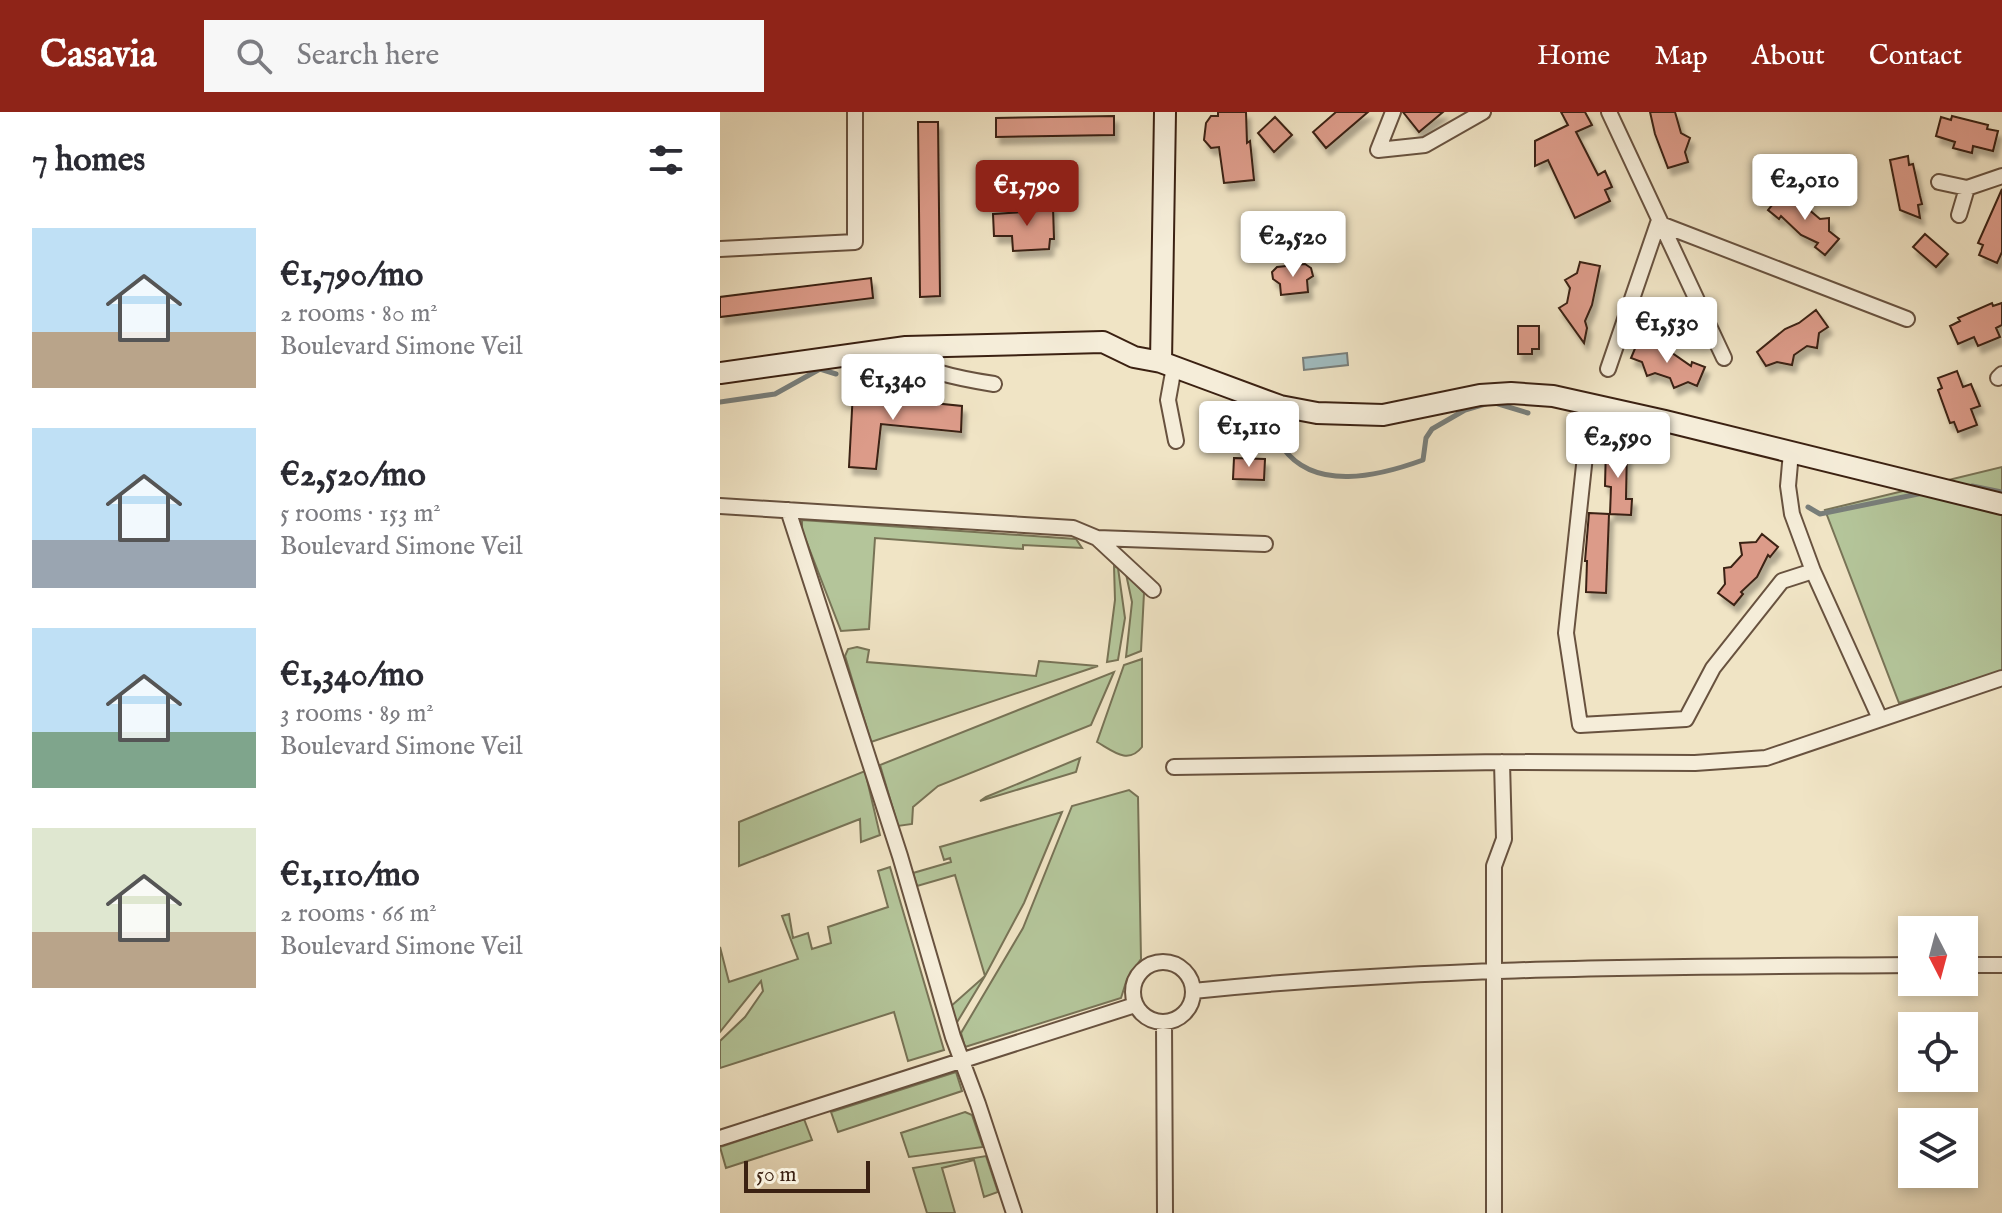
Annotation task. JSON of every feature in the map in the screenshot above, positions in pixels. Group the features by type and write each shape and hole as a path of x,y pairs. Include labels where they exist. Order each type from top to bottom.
{"main road":[{"path":"1165,112 1167,365"},
{"path":"720,373 886,349 1103,342 1134,357 1167,365 1280,406 1317,413 1383,415 1480,395 1511,393 1553,396 2002,504"}],"street":[{"path":"720,249 855,242 855,112"},
{"path":"1393,112 1378,150 1425,145 1483,112"},
{"path":"1609,112 1658,223 1724,358"},
{"path":"1939,182 1967,188 2002,176"},
{"path":"1959,215 1967,188"},
{"path":"1658,223 1907,319"},
{"path":"1608,369 1658,223"},
{"path":"886,349 908,363 958,378 994,384"},
{"path":"1167,365 1168,400 1176,441"},
{"path":"1591,429 1585,456 1566,633 1580,725 1686,719 1713,668 1782,581 1813,571"},
{"path":"1791,452 1788,486 1792,514 1813,571 1877,712"},
{"path":"720,506 1073,528 1097,538 1153,590"},
{"path":"788,510 900,856 961,1060 1014,1213"},
{"path":"1097,538 1265,544"},
{"path":"1174,767 1502,762 1695,763 1766,758 2002,678"},
{"path":"1494,1213 1494,866 1504,839 1502,762"},
{"path":"1152,963 1172,963 1188,974 1193,991 1186,1012 1179,1019 1164,1022 1149,1019 1135,1005 1133,986 1143,968 1152,963"},
{"path":"1193,991 1287,981 1493,970 1898,965"},
{"path":"1978,965 2002,965"},
{"path":"720,1138 1135,1005"},
{"path":"1164,1022 1165,1213"}],"green space":[{"path":"2002,467 2002,671 1899,703 1825,510"},
{"path":"802,520 1076,539 1082,548 1023,545 1023,549 875,538 869,629 841,631 802,530"},
{"path":"1114,566 1118,568 1125,618 1118,660 1107,662 1115,600"},
{"path":"1126,574 1144,593 1141,651 1126,657 1132,602"},
{"path":"857,647 869,650 867,662 1036,676 1039,661 1098,666 871,742 845,656 848,649"},
{"path":"1142,659 1142,747 1131,755 1120,755 1097,742 1124,665"},
{"path":"1114,672 1091,725 938,786 913,807 912,824 898,826 880,765"},
{"path":"1080,758 1076,772 980,801 986,797"},
{"path":"865,771 880,835 861,842 860,819 739,866 739,822"},
{"path":"1129,790 1138,797 1141,959 1127,979 1121,998 965,1047 961,1033 1023,928 1072,806"},
{"path":"1062,812 1024,903 985,976 955,875 917,886 913,873 951,862 950,858 944,860 940,847"},
{"path":"890,867 944,1050 908,1061 894,1012 720,1068 720,1041 745,1017 763,991 761,981 720,1032 720,947 729,982 798,959 782,916 789,914 793,938 808,933 812,949 831,943 828,927 888,907 878,871"},
{"path":"985,976 956,1024 950,1007"},
{"path":"956,1072 962,1091 838,1132 831,1112"},
{"path":"965,1112 972,1115 983,1147 909,1157 901,1133"},
{"path":"804,1119 812,1140 726,1168 720,1147"},
{"path":"986,1156 998,1192 984,1197 974,1160 942,1168 955,1213 927,1213 913,1168"}],"water":[{"path":"1347,353 1348,365 1304,370 1303,358"}],"building":[{"path":"1218,112 1246,112 1247,143 1250,141 1254,180 1224,183 1219,147 1211,148 1204,140 1206,123 1211,116 1218,116"},
{"path":"1336,112 1368,112 1326,148 1313,132"},
{"path":"1403,112 1443,112 1419,132"},
{"path":"1561,112 1585,112 1592,125 1576,132 1598,175 1605,171 1612,187 1605,190 1610,201 1575,218 1548,160 1535,166 1535,141 1568,125"},
{"path":"1650,112 1675,112 1681,133 1690,138 1685,152 1688,162 1668,168"},
{"path":"1114,116 1114,135 996,137 996,118"},
{"path":"1952,116 1988,125 1987,129 1998,131 1993,151 1973,146 1972,153 1953,148 1955,142 1936,136 1941,117 1951,120"},
{"path":"1275,117 1292,135 1274,152 1258,133"},
{"path":"918,122 938,122 940,296 920,297"},
{"path":"1908,156 1909,165 1913,164 1922,204 1918,205 1920,218 1900,210 1890,160"},
{"path":"1055,170 1057,184 983,191 981,177"},
{"path":"2002,189 2002,252 1997,263 1979,255 1983,245 1978,243"},
{"path":"1781,194 1788,200 1807,200 1807,208 1820,219 1829,218 1829,231 1839,239 1825,255 1815,247 1818,243 1801,235 1781,216 1779,219 1768,210"},
{"path":"1045,202 1053,207 1054,239 1050,239 1049,249 1013,251 1012,236 994,236 993,214 1038,211"},
{"path":"1925,234 1948,254 1936,267 1913,247"},
{"path":"1580,262 1600,266 1592,305 1585,321 1584,343 1559,308 1567,303 1570,288 1565,280 1577,273"},
{"path":"1305,264 1311,268 1313,276 1307,280 1308,292 1281,295 1280,284 1273,279 1272,272 1277,267"},
{"path":"871,278 873,298 720,317 720,297"},
{"path":"1992,303 1993,306 2002,303 2002,325 1996,328 2000,337 1978,346 1974,337 1958,344 1950,326 1960,321 1958,318"},
{"path":"1816,310 1828,327 1819,333 1817,348 1807,346 1794,355 1792,365 1777,362 1766,366 1757,352 1785,329"},
{"path":"1518,326 1539,326 1539,349 1532,349 1532,354 1518,354"},
{"path":"1639,339 1672,353 1691,366 1692,362 1705,367 1697,386 1688,382 1674,388 1670,378 1655,373 1647,376 1642,362 1631,358"},
{"path":"1957,371 1963,387 1971,384 1980,406 1971,409 1977,425 1958,432 1954,422 1950,423 1938,390 1942,388 1938,378"},
{"path":"853,391 884,394 884,398 962,406 961,432 881,424 876,469 849,467"},
{"path":"1606,446 1627,447 1626,499 1632,499 1631,515 1610,514 1611,487 1605,486"},
{"path":"1234,458 1265,459 1264,480 1233,479"},
{"path":"1589,513 1609,514 1606,593 1586,592"},
{"path":"1762,534 1778,547 1770,557 1768,555 1757,577 1741,592 1743,594 1734,605 1718,593 1725,584 1724,568 1731,567 1742,555 1740,543 1756,542"}],"waterway":[{"path":"720,402 775,394 820,369 836,374"},
{"path":"1268,420 1281,445 1296,462 1312,471 1348,476 1387,471 1423,460 1426,438 1432,429 1465,410 1492,402 1528,413"},
{"path":"1972,486 2002,492"},
{"path":"1808,507 1820,514 1923,493"}]}
